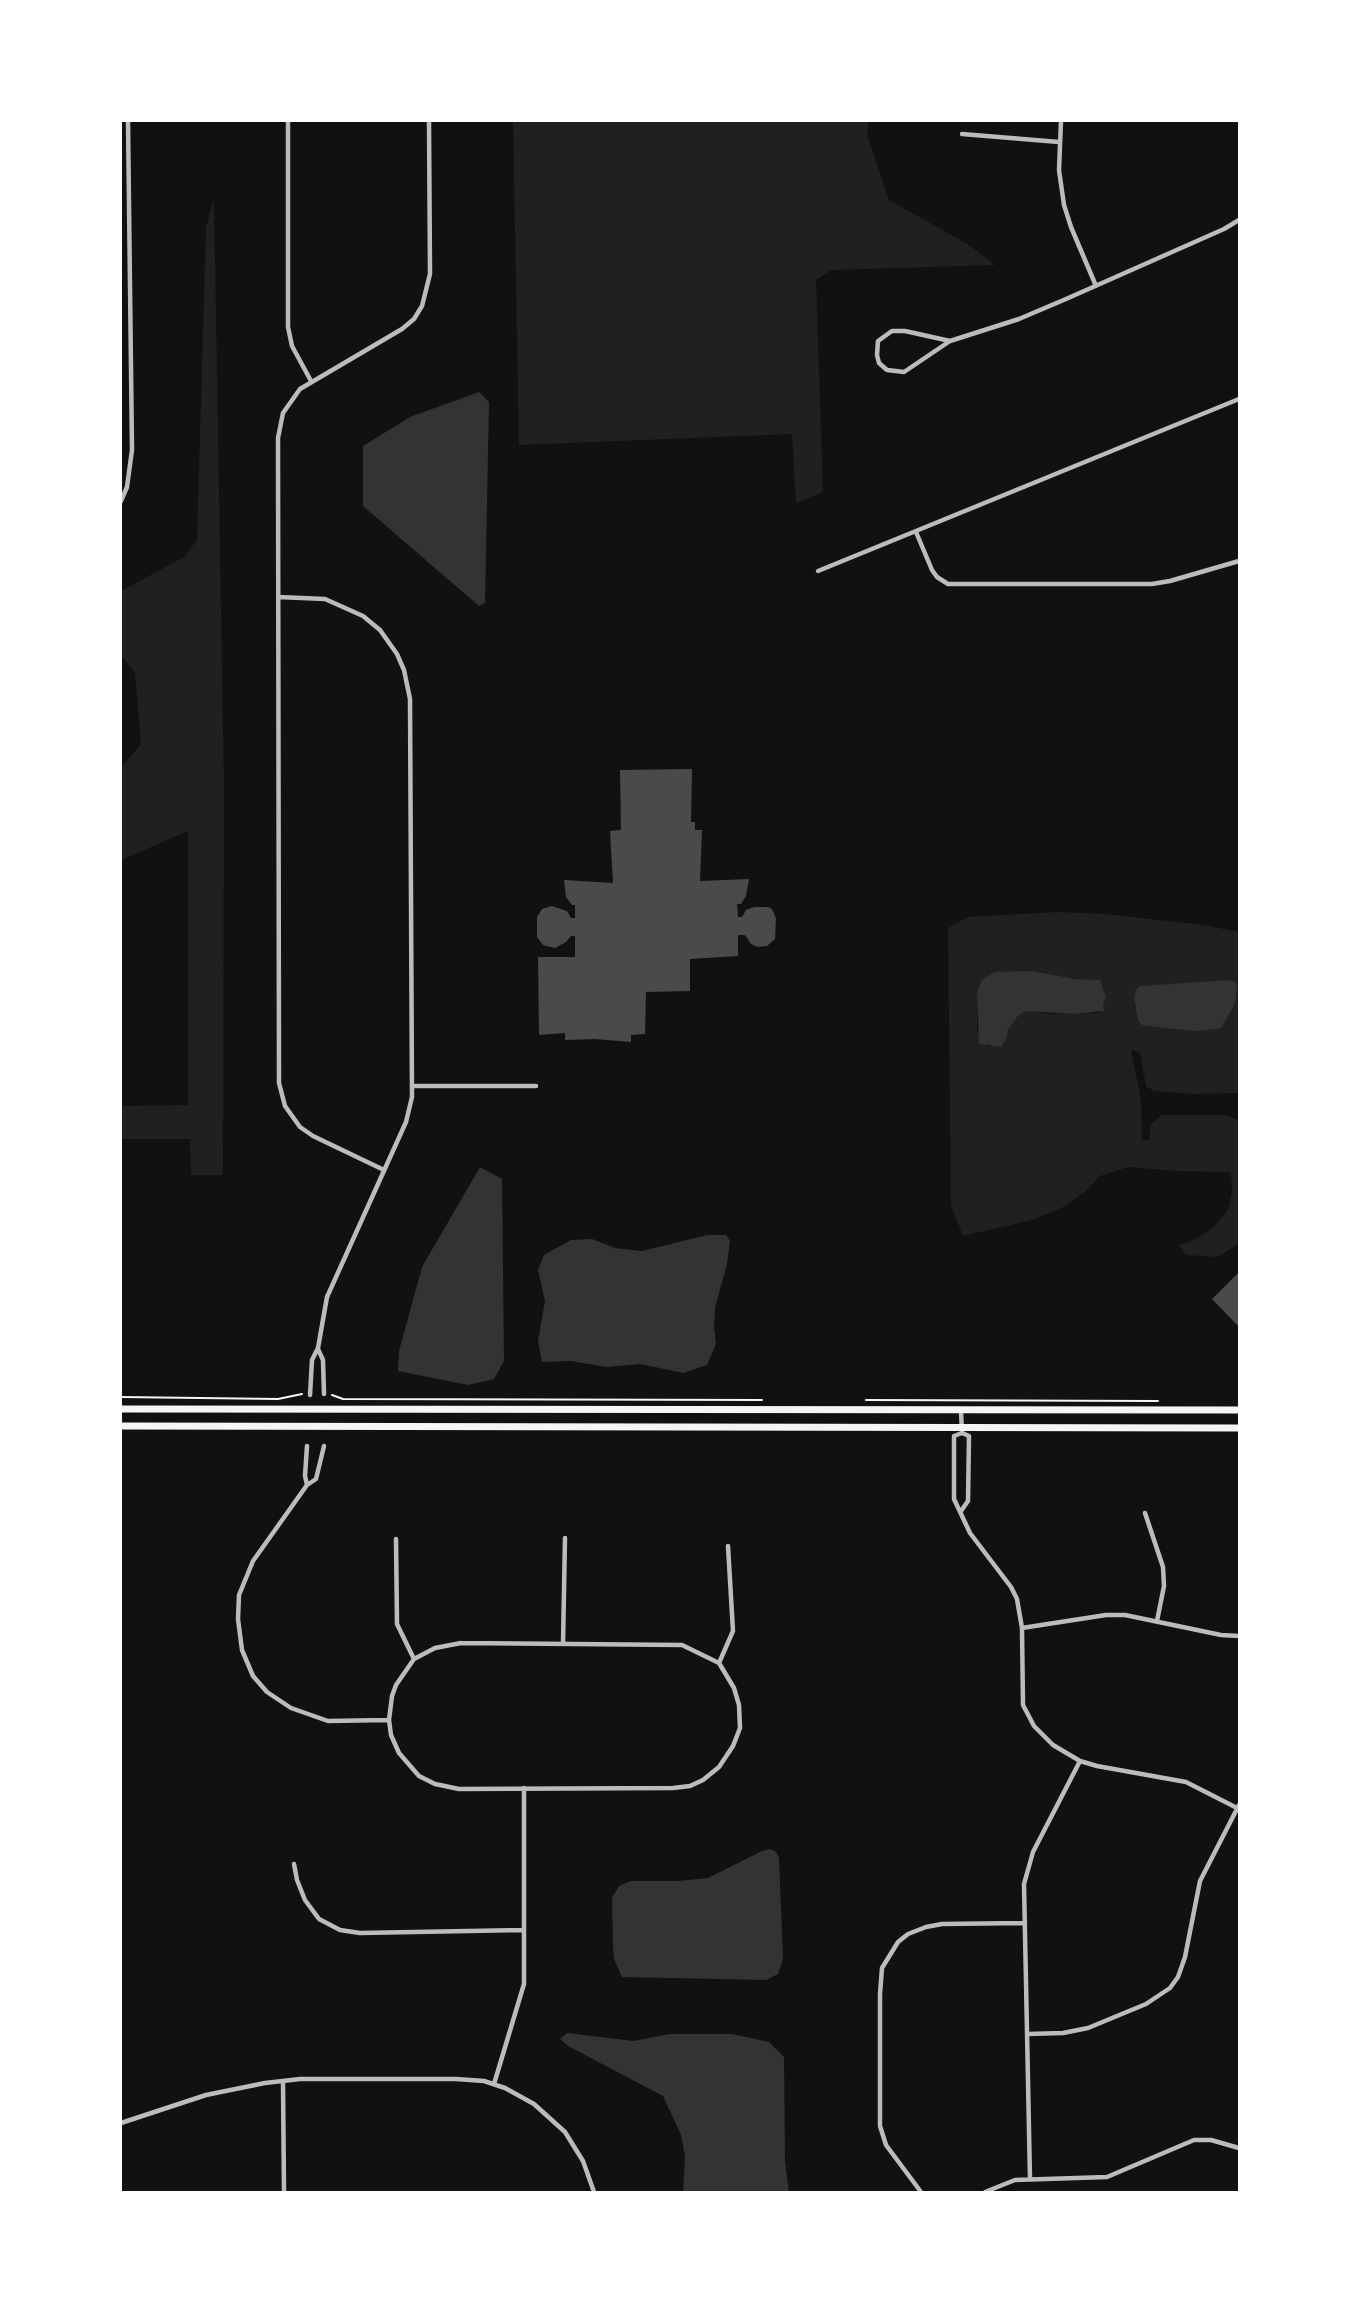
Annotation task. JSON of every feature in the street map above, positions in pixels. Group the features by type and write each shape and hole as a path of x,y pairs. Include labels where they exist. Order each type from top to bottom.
{"main road":[{"path":"121,1409 1239,1410"},
{"path":"121,1426 961,1430 1239,1428"}],"street":[{"path":"121,501 127,487 132,450 128,121"},
{"path":"288,121 288,327 292,346 311,381"},
{"path":"384,1170 306,1132 288,1112 281,1093 278,428 288,403 311,381 402,329 414,319 422,306 430,274 429,121"},
{"path":"1061,121 1059,170 1064,205 1096,286"},
{"path":"962,134 1059,142"},
{"path":"121,168 128,168"},
{"path":"950,341 905,331 892,331 878,341 879,363 887,370 904,372 950,341 1019,318 1096,286 1239,220"},
{"path":"121,330 130,330"},
{"path":"818,571 1239,399"},
{"path":"916,532 934,574 944,582 954,584 1152,584 1239,561"},
{"path":"278,597 325,599 363,616 391,644 400,660 411,699 412,1086 406,1122 327,1297 307,1395"},
{"path":"412,1086 536,1086"},
{"path":"318,1349 323,1360 324,1394"},
{"path":"961,1410 961,1430 954,1436 954,1499 970,1533 1017,1599 1022,1628 1022,1694 1028,1716 1041,1735 1080,1760 1097,1766 1186,1782 1239,1807 1200,1881 1185,1957 1178,1977 1170,1988 1146,2004 1088,2028 1063,2033 1028,2034"},
{"path":"961,1430 969,1436 968,1500 961,1511"},
{"path":"307,1446 307,1485"},
{"path":"324,1446 316,1479 307,1485 253,1561 239,1595 238,1619 242,1650 253,1676 267,1692 291,1708 328,1721 389,1720"},
{"path":"1146,1513 1163,1567 1164,1586 1157,1621"},
{"path":"563,1644 565,1538"},
{"path":"396,1539 397,1624 414,1658"},
{"path":"719,1663 733,1631 729,1546"},
{"path":"1022,1628 1106,1615 1125,1615 1221,1635 1239,1636"},
{"path":"461,1643 681,1646 719,1663 734,1688 740,1717 737,1737 725,1761 703,1780 690,1786 459,1788 427,1781 411,1769 399,1753 389,1720 396,1685 414,1658 435,1648 461,1643"},
{"path":"1030,2179 1024,1884 1028,1864 1080,1760"},
{"path":"494,2084 524,1984 524,1788"},
{"path":"294,1864 305,1900 318,1919 340,1930 360,1933 524,1930"},
{"path":"921,2192 886,2145 880,2126 880,1994 883,1968 898,1942 908,1934 926,1927 942,1923 1025,1923"},
{"path":"121,2123 206,2095 283,2081 456,2079 494,2084 534,2104 565,2132 583,2161 594,2192"},
{"path":"283,2081 284,2192"},
{"path":"985,2192 1015,2180 1107,2177 1194,2140 1211,2140 1239,2148"}],"path":[{"path":"121,1397 278,1399 307,1395"},
{"path":"332,1395 343,1399 770,1401"},
{"path":"859,1401 1157,1401"}],"shaded area":[{"path":"513,121 869,121 867,134 889,200 969,245 995,265 831,270 816,280 823,492 796,503 792,434 519,445"},
{"path":"214,198 224,786 223,1175 191,1175 190,1139 121,1139 121,1106 188,1105 188,831 121,860 121,767 141,744 135,673 121,655 121,591 184,557 197,540 206,228"},
{"path":"479,392 489,402 485,603 479,606 363,506 363,446 410,417"},
{"path":"1058,912 1106,914 1204,925 1239,932 1239,1093 1154,1091 1146,1086 1140,1052 1131,1050 1141,1100 1142,1140 1149,1140 1151,1124 1161,1115 1225,1115 1239,1120 1239,1244 1217,1257 1186,1255 1178,1245 1192,1241 1213,1228 1228,1210 1232,1192 1231,1172 1128,1167 1100,1176 1085,1192 1063,1207 1032,1220 963,1236 951,1205 948,928 968,917","holes":["1032,971 1076,979 1100,980 1106,997 1100,1013 1052,1014 1026,1011 1018,1016 1008,1031 1007,1038 988,1047 977,1030 977,993","1230,980 1235,1004 1221,1028 1138,1021 1134,997 1188,983"]},
{"path":"1032,971 1076,979 1100,980 1106,997 1104,1011 1074,1014 1026,1011 1018,1016 1008,1030 1007,1038 1001,1047 979,1044 977,993 982,980 995,972"},
{"path":"1230,980 1237,985 1235,1004 1221,1028 1198,1031 1142,1025 1138,1021 1134,997 1140,986"},
{"path":"480,1167 502,1179 504,1361 494,1379 468,1385 398,1371 399,1351 422,1267"},
{"path":"707,1235 726,1235 730,1241 715,1308 716,1344 707,1365 683,1373 641,1364 607,1367 571,1361 542,1362 538,1341 545,1301 538,1270 544,1255 571,1240 592,1239 615,1248 642,1251"},
{"path":"770,1849 776,1852 779,1858 783,1959 778,1974 766,1980 622,1977 614,1959 613,1947 612,1898 619,1886 631,1881 708,1878"},
{"path":"567,2033 634,2041 669,2034 732,2034 769,2042 784,2057 785,2161 789,2192 683,2192 685,2156 681,2135 663,2096 568,2046 560,2039"}],"building":[{"path":"692,769 691,822 695,822 695,830 702,830 700,881 749,879 746,896 741,904 737,904 738,917 742,917 746,910 754,907 772,909 776,918 775,939 767,946 758,947 751,944 745,935 738,935 738,956 690,959 690,991 646,992 645,1034 631,1035 631,1042 565,1040 565,1033 539,1035 538,957 575,957 575,936 555,948 543,945 537,937 537,917 542,909 552,906 567,911 571,918 575,918 575,905 566,897 564,880 613,883 610,831 621,830 620,770"},
{"path":"1239,1272 1239,1327 1212,1299"}]}
